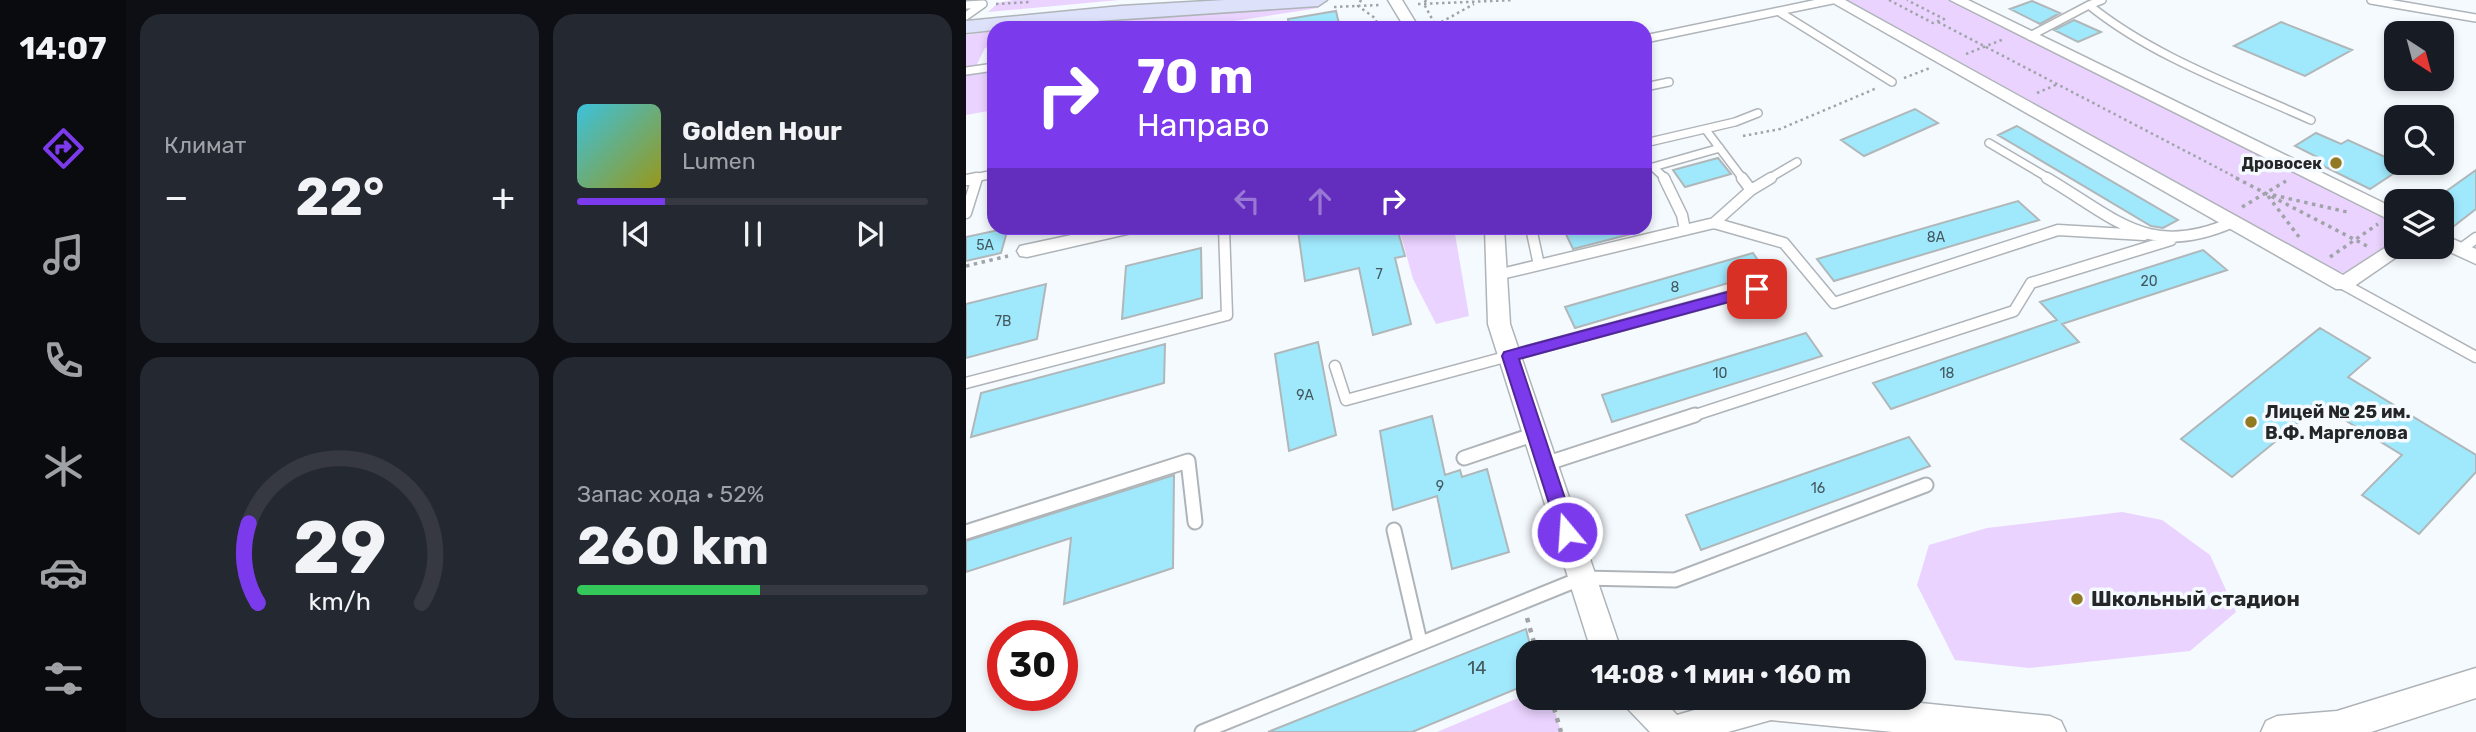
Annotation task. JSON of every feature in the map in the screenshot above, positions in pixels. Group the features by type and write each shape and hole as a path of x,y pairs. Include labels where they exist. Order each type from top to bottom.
{"main road":[{"path":"966,18 1197,0"},
{"path":"1028,21 1121,12 1318,0"},
{"path":"966,27 987,25"}],"street":[{"path":"1395,0 1408,21"},
{"path":"1833,0 2228,220 2317,266 2343,284 2384,258"},
{"path":"1960,0 2384,211"},
{"path":"1027,251 1098,235"},
{"path":"1494,235 1499,324 1603,640"},
{"path":"2454,243 2471,248"},
{"path":"2277,732 2337,727 2476,683"},
{"path":"1651,710 1673,732 1771,704 1873,723 2050,732"}],"lane":[{"path":"1652,38 1833,0"},
{"path":"2030,36 2102,0"},
{"path":"2371,0 2476,18"},
{"path":"966,5 983,4 966,18"},
{"path":"2089,5 2118,28 2160,51 2311,120"},
{"path":"1780,13 1892,82"},
{"path":"966,71 987,68"},
{"path":"1652,86 1669,82"},
{"path":"1652,142 1706,130 1758,113"},
{"path":"1706,130 1751,190"},
{"path":"1989,143 2144,235"},
{"path":"1652,166 1720,148"},
{"path":"1497,275 1714,223 1751,190 1797,162"},
{"path":"1652,169 1668,181 1685,230"},
{"path":"966,180 987,175"},
{"path":"966,213 977,177"},
{"path":"1545,464 2014,311 2031,283 2171,240 2196,238 2228,220"},
{"path":"1714,223 1784,243 1835,303 2058,230 2144,235 2171,240"},
{"path":"966,383 1227,315 1224,235"},
{"path":"1533,235 1539,265"},
{"path":"2343,284 2476,357"},
{"path":"1335,366 1346,400 1757,289"},
{"path":"1464,458 1535,435"},
{"path":"966,532 1188,461 1195,522"},
{"path":"1202,732 1582,578 1675,580 1927,485"},
{"path":"1394,530 1420,642"}],"path":[{"path":"1361,0 1358,6 1376,21"},
{"path":"1426,0 1424,4 1433,21"},
{"path":"1889,0 1933,23 1944,19 1906,0"},
{"path":"981,5 1030,2"},
{"path":"1446,21 1476,3"},
{"path":"1938,22 2355,240 2384,249"},
{"path":"2228,220 2303,171"},
{"path":"2266,193 2357,214"},
{"path":"2266,193 2317,266 2384,220 2371,217"},
{"path":"966,265 1027,251"},
{"path":"1522,602 1533,640"},
{"path":"1555,710 1561,732"}],"shaded area":[{"path":"1013,0 1119,0 988,12 998,3"},
{"path":"1844,0 1949,0 2384,216 2384,247 2344,273 2323,267"},
{"path":"1320,5 1318,8 1234,21 1096,21 1189,12"},
{"path":"987,32 987,48 974,70 987,69 987,111 966,115 966,35"},
{"path":"1401,235 1455,235 1469,316 1436,324 1413,279"},
{"name":"Школьный стадион","path":"2122,512 2162,520 2210,555 2236,612 2190,651 2029,668 1955,660 1917,585 1929,545 1987,528"},
{"path":"1516,699 1516,710 1555,710 1561,732 1437,732"}],"building":[{"path":"2032,1 2060,13 2040,24 2010,9"},
{"path":"1336,11 1338,21 1288,21"},
{"path":"2074,20 2101,32 2078,42 2054,30"},
{"path":"2281,22 2352,50 2305,76 2234,46"},
{"path":"1915,109 1938,123 1864,156 1841,140"},
{"path":"2017,126 2178,220 2163,228 2151,226 1998,135"},
{"path":"2316,133 2341,144 2348,140 2384,156 2384,175 2391,175 2370,189 2313,161 2319,158 2295,146"},
{"path":"1718,158 1731,174 1685,187 1673,170"},
{"path":"2476,170 2476,209 2454,226 2454,189 2449,189"},
{"path":"2018,201 2039,220 1834,281 1817,259"},
{"path":"987,232 987,235 1006,235 1001,253 966,261 966,237"},
{"path":"1299,235 1399,235 1405,256 1395,258 1411,324 1373,335 1359,268 1305,281"},
{"path":"1566,235 1627,235 1573,249"},
{"path":"1201,248 1202,298 1122,319 1126,266"},
{"path":"2203,250 2227,270 2062,324 2079,342 1891,409 1873,383 2057,320 2040,302"},
{"path":"1753,253 1766,272 1575,328 1565,307"},
{"path":"1046,284 1037,339 966,358 966,304"},
{"name":"Лицей № 25 им. В.Ф. Маргелова","path":"2320,328 2370,358 2348,377 2476,455 2476,472 2419,534 2362,495 2402,455 2320,405 2232,477 2181,439"},
{"path":"1806,333 1822,356 1612,422 1602,395"},
{"path":"1318,342 1336,435 1289,451 1275,354"},
{"path":"1165,344 1164,383 971,437 981,393"},
{"path":"1432,416 1445,475 1460,470 1462,477 1487,469 1509,552 1452,569 1437,496 1393,510 1380,431"},
{"path":"1909,437 1930,466 1701,550 1686,515"},
{"path":"1174,475 1173,568 1064,604 1071,538 966,572 966,541"},
{"path":"1526,629 1529,640 1516,640 1516,689 1412,732 1268,732"}],"place":[{"name":"Дровосек","path":"2336,163"},
{"name":"Лицей № 25 им. В.Ф. Маргелова","path":"2251,422"},
{"name":"Школьный стадион","path":"2077,599"}],"route":[{"path":"1567,532 1510,356 1757,289"}]}
